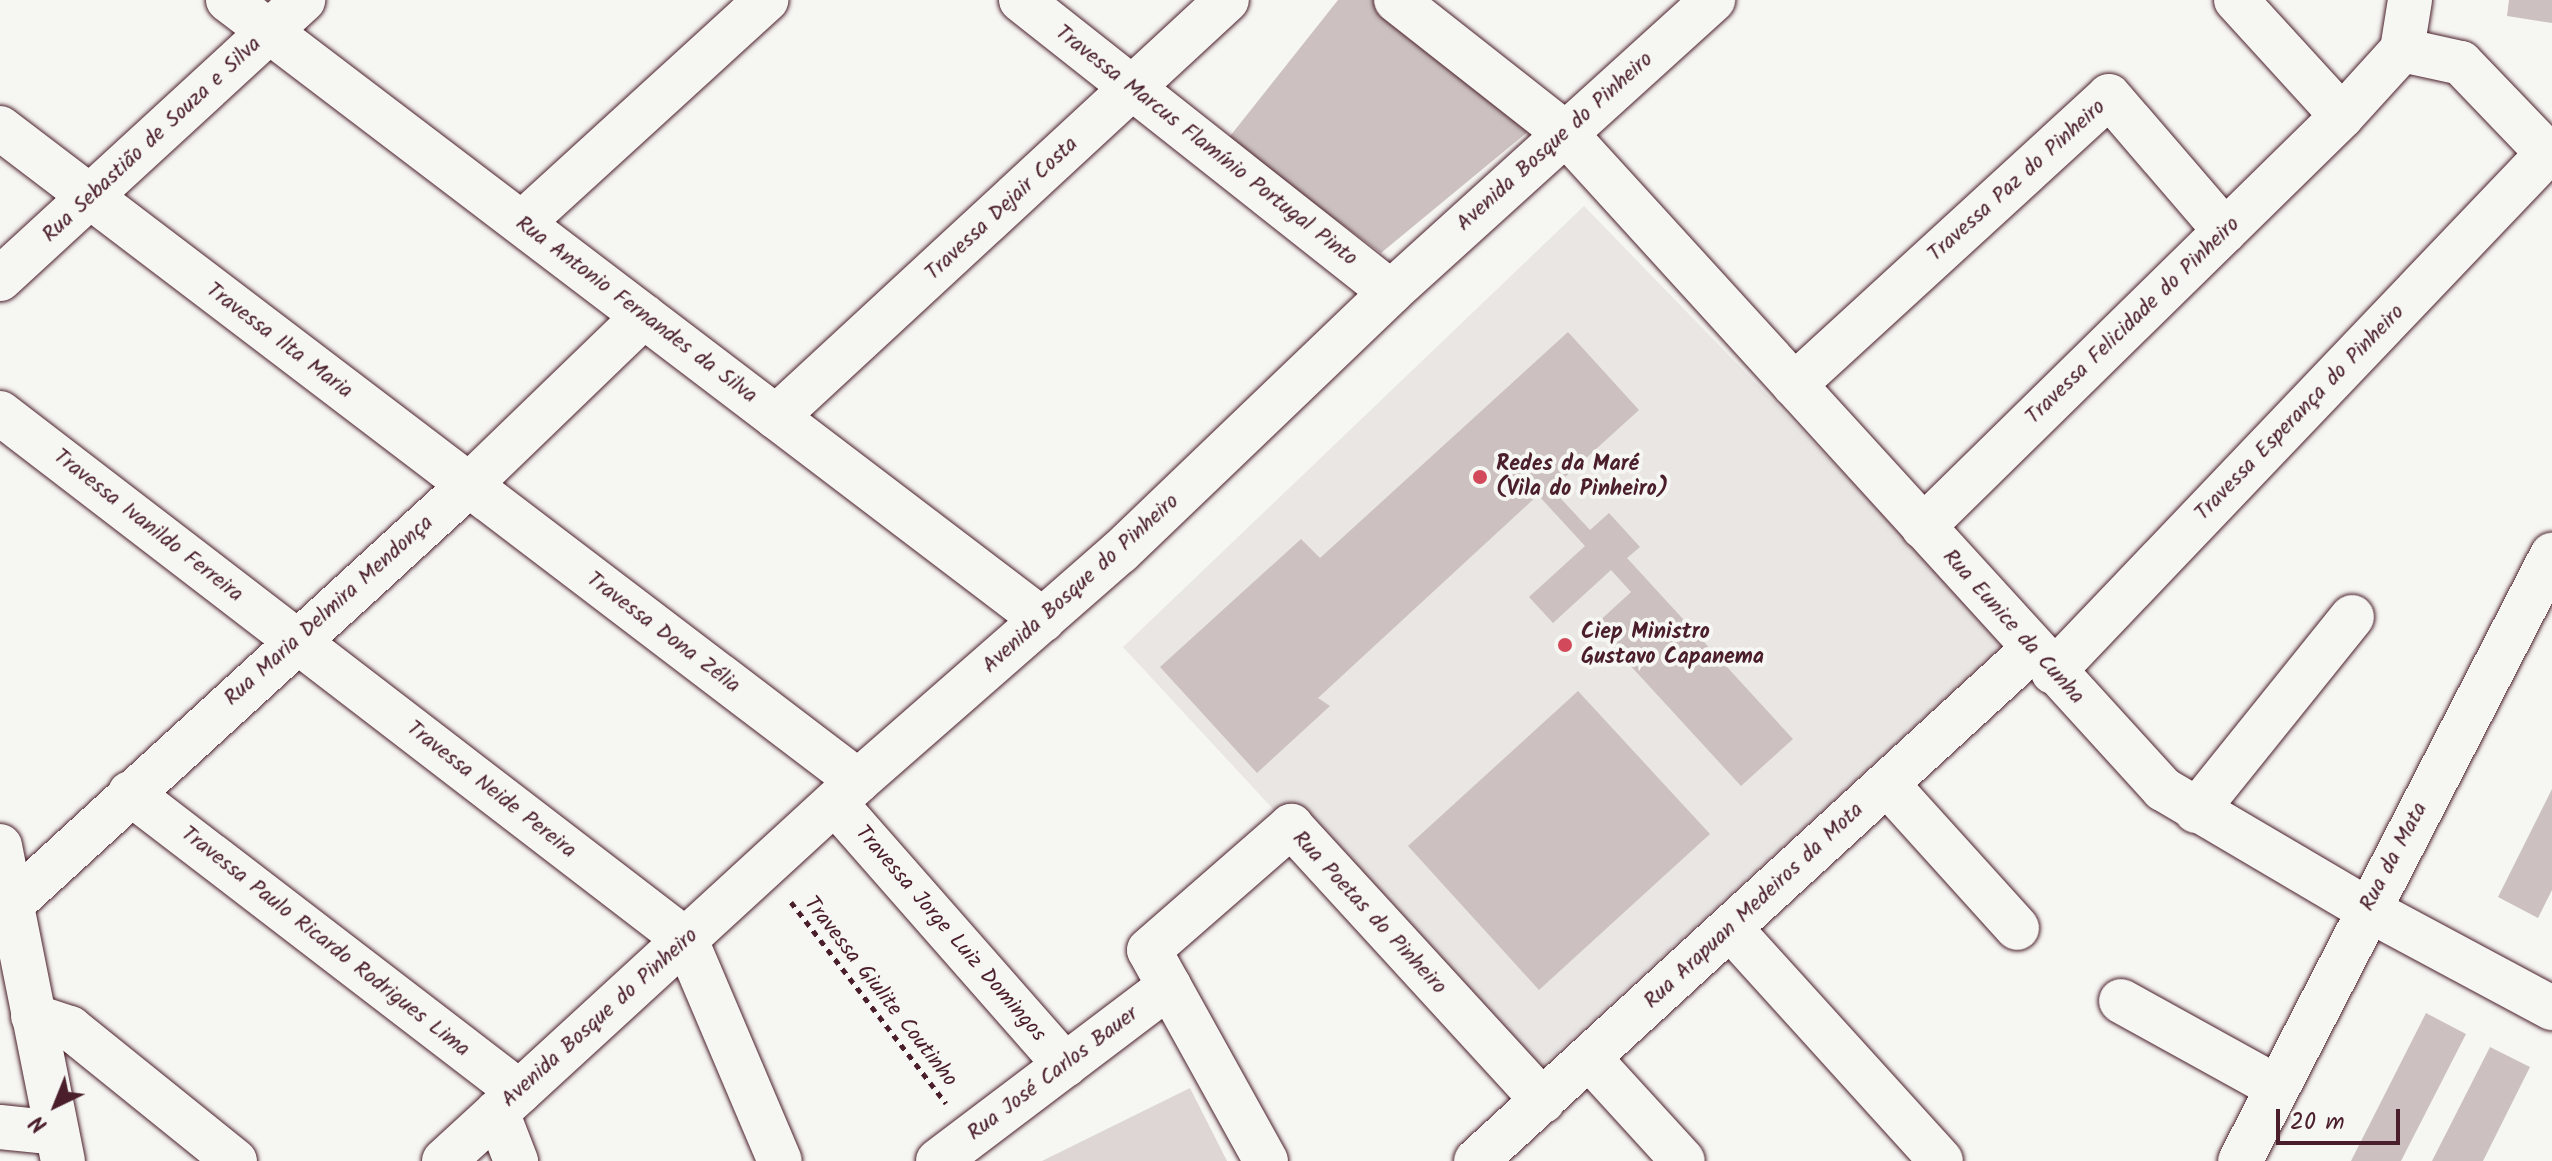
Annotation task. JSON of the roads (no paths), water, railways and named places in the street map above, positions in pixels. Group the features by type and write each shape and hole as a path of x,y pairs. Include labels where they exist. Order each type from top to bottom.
{"street":[{"name":"Rua Antonio Fernandes da Silva","path":"228,0 1043,620"},
{"name":"Rua Sebastião de Souza e Silva","path":"0,279 303,0"},
{"path":"522,223 766,0"},
{"name":"Travessa Marcus Flamínio Portugal Pinto","path":"1021,0 1391,292"},
{"name":"Travessa Dejair Costa","path":"776,417 1227,0"},
{"path":"1396,0 1565,133"},
{"path":"2236,0 2342,116"},
{"path":"2410,0 2402,50 2461,63 2550,155"},
{"name":"Avenida Bosque do Pinheiro","path":"444,1161 847,792 1043,620 1391,292 1708,1"},
{"name":"Travessa Felicidade do Pinheiro","path":"1923,527 2342,116 2402,50"},
{"name":"Travessa Paz do Pinheiro","path":"1794,385 2109,96 2225,231"},
{"name":"Travessa Ilta Maria","path":"0,128 469,485"},
{"name":"Rua Eunice da Cunha","path":"1565,133 2042,661 2163,789 2367,909 2552,1008"},
{"name":"Travessa Esperança do Pinheiro","path":"2042,661 2550,155"},
{"name":"Rua Maria Delmira Mendonça","path":"12,904 296,640 469,485 644,316"},
{"name":"Travessa Ivanildo Ferreira","path":"0,413 296,640"},
{"name":"Travessa Dona Zélia","path":"469,485 847,792"},
{"name":"Rua da Mata","path":"2240,1161 2367,909 2552,555"},
{"path":"2196,811 2352,617"},
{"name":"Travessa Neide Pereira","path":"296,640 686,940"},
{"name":"Rua Arapuan Medeiros da Mota","path":"1476,1161 1887,784 2042,661"},
{"path":"1887,784 2017,928"},
{"name":"Travessa Jorge Luiz Domingos","path":"847,792 1065,1065"},
{"name":"Travessa Paulo Ricardo Rodrigues Lima","path":"130,793 508,1102"},
{"name":"Rua Poetas do Pinheiro","path":"1159,968 1291,826 1543,1101"},
{"path":"0,846 60,1147"},
{"path":"1730,928 1941,1161"},
{"path":"686,940 780,1161"},
{"path":"1159,968 1266,1161"},
{"name":"Rua José Carlos Bauer","path":"954,1148 1065,1065 1159,968"},
{"path":"2121,1001 2277,1087"},
{"path":"33,1016 70,1028 235,1161"},
{"path":"1589,1058 1683,1161"},
{"path":"508,1102 516,1161"},
{"path":"0,1127 60,1147"}],"place":[{"name":"Redes da Maré (Vila do Pinheiro)","path":"1480,477"},
{"name":"Ciep Ministro Gustavo Capanema","path":"1565,645"}]}
